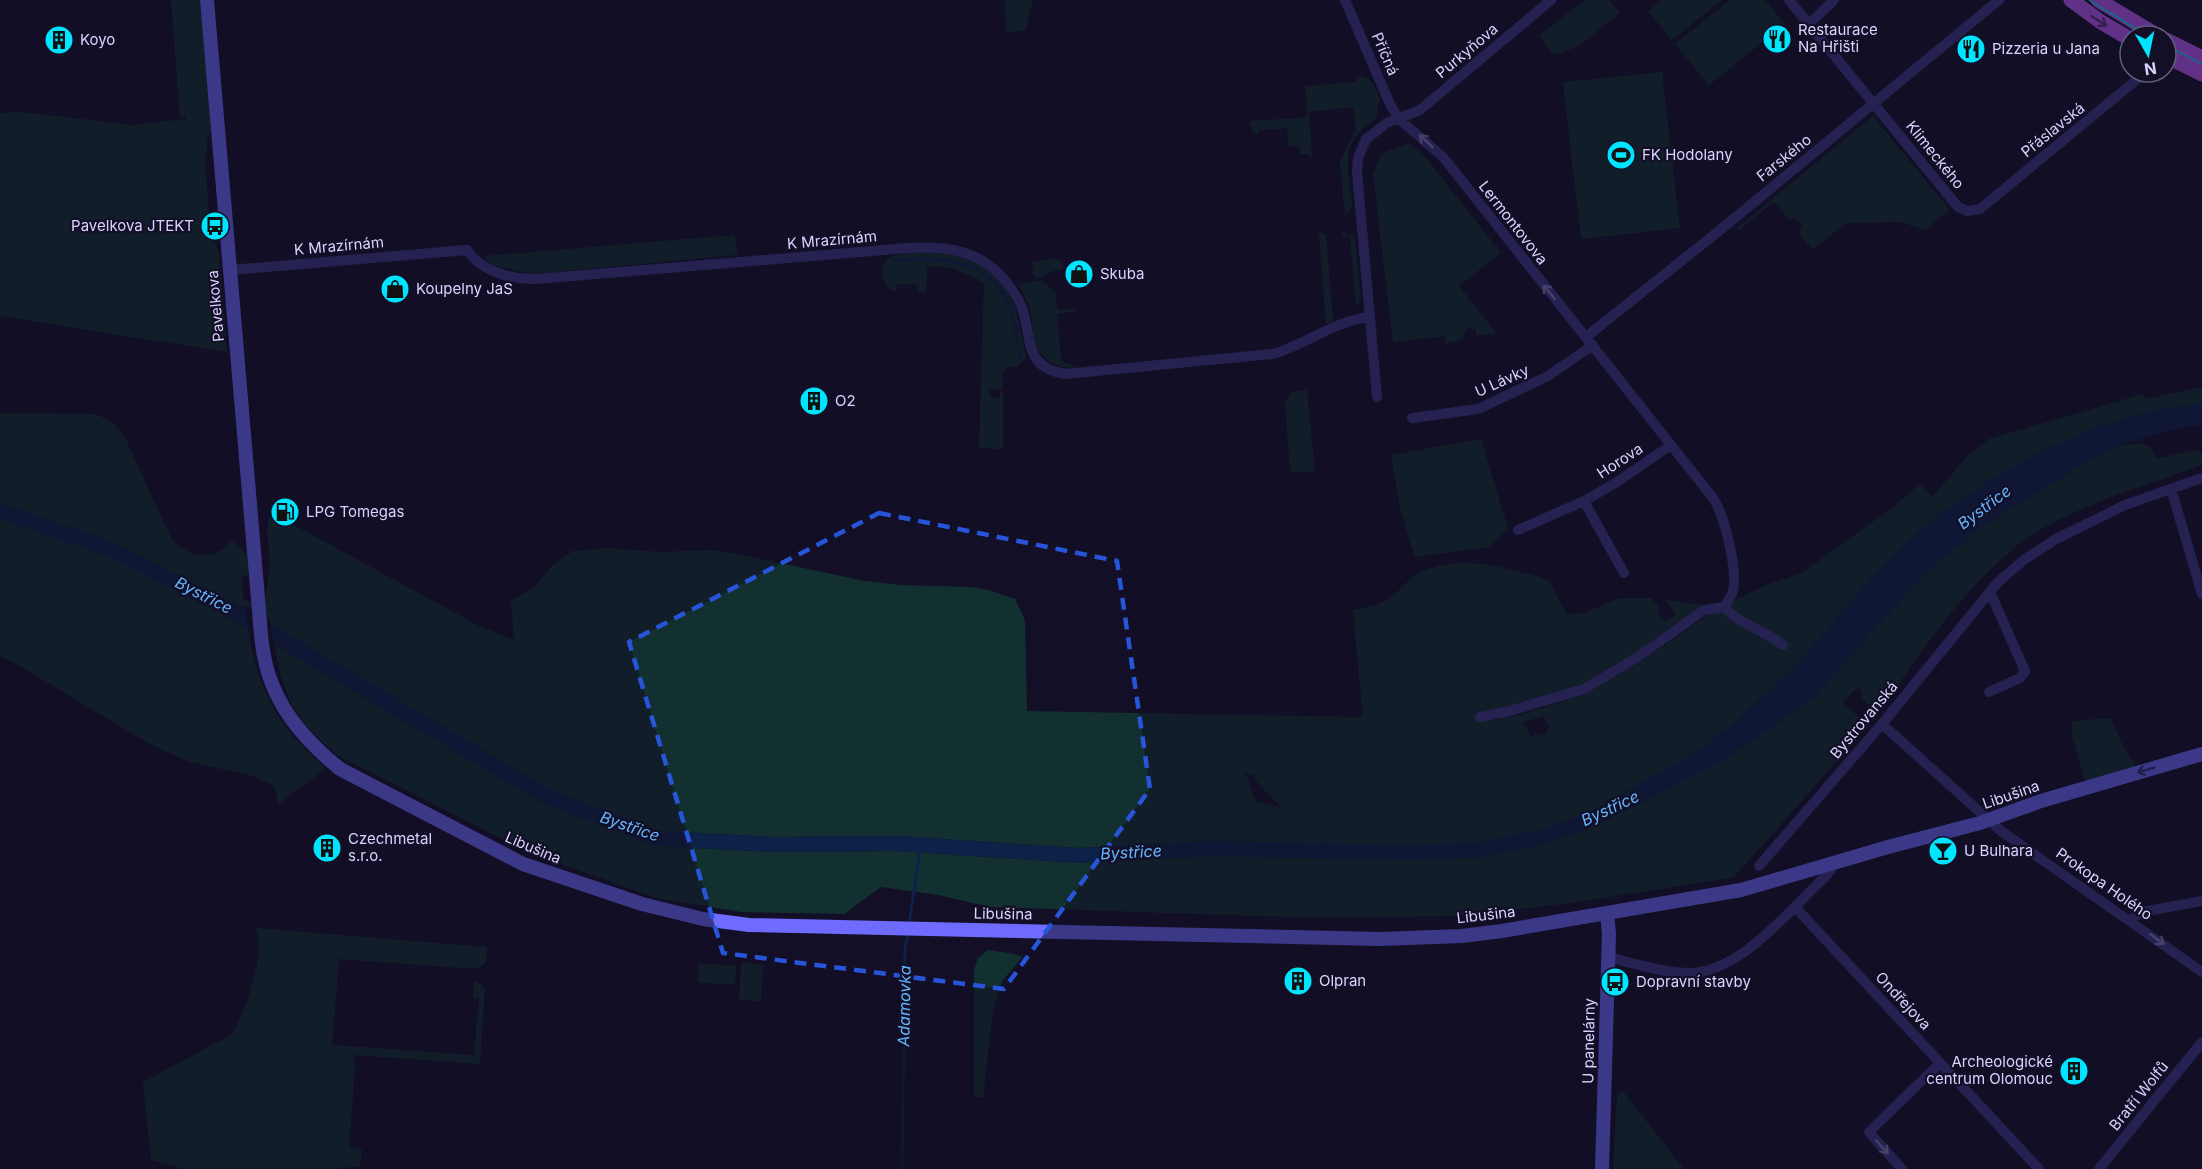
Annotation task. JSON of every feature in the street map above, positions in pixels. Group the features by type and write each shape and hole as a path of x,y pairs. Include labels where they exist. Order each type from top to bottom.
{"main road":[{"path":"2071,0 2118,32"},
{"path":"2098,0 2138,24"},
{"path":"2178,46 2202,58"},
{"path":"2178,62 2202,74"}],"street":[{"name":"Pavelkova","path":"207,0 264,655"},
{"name":"Příčná","path":"1345,0 1390,104 1399,118"},
{"name":"Purkyňova","path":"1399,118 1420,110 1551,0"},
{"name":"Klimeckého","path":"1789,0 1958,207 1967,212 1978,210"},
{"path":"1809,24 1834,0"},
{"name":"Farského","path":"1590,341 1999,0"},
{"name":"Přáslavská","path":"1978,210 2131,84"},
{"path":"1377,397 1357,172 1358,158 1366,139 1387,123 1399,118"},
{"name":"Lermontovova","path":"1399,118 1443,157 1713,498 1724,519 1733,582 1732,594 1724,606"},
{"name":"K Mrazírnám","path":"230,270 467,250 477,261 500,274 516,278 542,279 943,247 978,257 1000,274 1020,303 1032,354 1051,370 1065,374 1273,354 1292,348 1346,321 1370,317"},
{"name":"U Lávky","path":"1412,418 1478,409 1548,376 1590,341"},
{"name":"Horova","path":"1518,530 1584,501 1671,445"},
{"name":"Bystrovanská","path":"1759,866 1882,724 1998,582 2025,559 2056,539 2126,505 2202,478"},
{"path":"2171,489 2202,594"},
{"path":"1584,501 1624,573"},
{"path":"1989,692 2020,678 2025,671 1990,592"},
{"path":"1480,717 1510,711 1584,689 1638,657 1704,610 1724,606 1741,621 1771,636 1783,645"},
{"name":"Libušina","path":"264,655 272,683 286,711 306,739 328,759 359,780 523,864 621,898 723,922 1380,939 1462,936 1607,914 1741,890 1830,863 1989,820 2041,801 2202,754"},
{"name":"Prokopa Holého","path":"1882,724 2001,831 2202,972"},
{"path":"1607,957 1673,972 1708,971 1722,965 1762,939 1829,872 1830,863"},
{"path":"2130,920 2142,912 2202,901"},
{"name":"Ondřejova","path":"1795,907 2039,1169"},
{"name":"U panelárny","path":"1602,1169 1609,927 1607,914"},
{"name":"Bratří Wolfů","path":"2099,1169 2202,1042"},
{"path":"1902,1169 1869,1132 1940,1063"}],"highlighted area":[{"path":"879,513 1117,561 1150,789 1004,989 723,953 629,642"}],"green space":[{"path":"171,0 200,0 211,122 209,127 212,127 208,136 205,161 210,227 219,255 227,352 0,316 0,113 22,112 132,125 186,119 186,116 180,117"},
{"path":"1005,0 1033,0 1025,31 1006,32"},
{"path":"1585,0 1609,0 1620,13 1579,46 1554,55 1539,36"},
{"path":"1662,0 1722,0 1672,40 1648,11"},
{"path":"1730,0 1765,0 1785,24 1709,85 1675,44"},
{"name":"FK Hodolany","path":"1662,72 1680,228 1581,239 1563,82"},
{"path":"1357,76 1370,81 1381,102 1378,103 1377,116 1356,136 1349,151 1348,168 1352,203 1345,216 1340,161 1356,129 1353,107 1309,112 1312,156 1310,157 1309,154 1300,154 1299,146 1289,147 1287,128 1259,130 1258,134 1253,133 1250,121 1303,118 1307,115 1305,83 1306,86 1356,82"},
{"path":"1873,116 1950,210 1925,230 1901,222 1845,223 1813,250 1798,232 1803,227 1794,217 1790,221 1774,202 1739,230 1737,228"},
{"path":"1408,143 1422,153 1501,253 1459,286 1496,333 1476,336 1476,329 1472,330 1471,327 1465,331 1463,339 1446,344 1445,336 1393,342 1373,174 1381,154"},
{"path":"1344,232 1355,238 1361,300 1356,307 1350,237 1343,237"},
{"path":"1319,233 1326,237 1333,321 1326,324"},
{"path":"735,235 737,255 532,274 492,265 484,256"},
{"path":"928,252 962,256 982,266 998,279 1016,310 1026,356 1019,366 1006,368 1003,372 1002,391 989,389 990,397 1000,398 1000,392 1003,392 1003,449 979,448 984,283 957,270 943,267 927,267 926,293 918,292 917,285 897,284 896,292 890,289 883,280 883,269 889,259 902,254"},
{"path":"1053,259 1062,261 1063,269 1037,279 1031,271 1034,270 1032,262"},
{"path":"1041,280 1056,293 1057,310 1077,309 1078,311 1057,314 1061,361 1078,367 1064,367 1050,362 1036,346 1030,310 1018,284"},
{"path":"2202,387 2202,403 2149,412 2103,425 2040,452 1997,476 1944,511 1911,538 1867,583 1793,669 1727,729 1693,754 1589,813 1544,829 1481,842 1406,845 1213,841 1079,848 898,836 772,837 659,831 549,789 242,607 114,542 0,503 0,413 95,414 109,420 123,433 171,538 185,550 201,555 217,552 231,540 247,554 249,574 242,577 241,584 244,599 264,608 270,566 267,528 269,517 274,514 477,625 514,640 511,601 535,586 554,564 573,551 605,548 661,552 711,550 865,581 989,590 1015,599 1025,620 1027,711 1363,717 1353,610 1384,602 1409,580 1437,566 1484,564 1548,580 1567,614 1584,613 1620,598 1651,598 1659,607 1658,614 1666,621 1676,615 1665,600 1702,605 1631,656 1580,685 1490,721 1519,715 1585,694 1637,664 1717,609 1766,585 1800,574 1892,508 1921,483 1932,497 1970,453 1989,439 2143,394 2146,399","holes":["1544,716 1549,727 1546,730 1547,733 1541,736 1539,733 1531,737 1523,722","1245,772 1250,776 1254,774 1255,780 1282,808 1256,801"]},
{"path":"1307,390 1315,471 1293,473 1290,470 1285,402 1292,392"},
{"path":"1481,439 1508,528 1490,547 1415,557 1401,512 1391,455"},
{"path":"2139,443 2150,446 2156,459 2199,449 2202,454 2202,465 2092,505 2026,538 1985,575 1955,608 1888,700 1880,706 1870,706 1862,699 1860,689 1857,688 1842,703 1869,725 1734,877 1579,902 1460,916 1319,918 990,907 938,895 881,887 844,914 741,912 656,898 531,853 338,756 307,727 291,703 281,677 274,644 542,803 656,846 772,852 897,851 1079,863 1213,856 1406,860 1483,857 1548,843 1595,826 1724,760 1813,698 1913,586 1943,558 1987,523 2117,446"},
{"path":"0,519 108,556 248,628 253,657 275,711 292,735 325,769 279,804 274,787 269,783 250,775 190,762 148,743 0,656"},
{"path":"2111,718 2120,740 2136,767 2085,781 2072,736 2072,721"},
{"path":"256,928 487,947 486,963 475,969 339,959 332,1045 474,1055 479,999 473,998 474,980 485,987 480,1064 354,1055 349,1147 362,1150 360,1166 335,1169 184,1169 151,1160 143,1082 231,1035 244,1010 258,961"},
{"path":"988,950 1023,957 1002,981 993,1012 983,1097 974,1097 974,969 978,958"},
{"path":"741,963 763,964 761,1001 739,1000"},
{"path":"699,964 736,965 735,984 698,983"},
{"path":"1622,1090 1684,1169 1613,1169 1617,1097"}],"water":[{"name":"Bystřice","path":"2202,403 2202,425 2174,429 2117,446 1987,523 1943,558 1913,586 1813,698 1724,760 1595,826 1548,843 1483,857 1406,860 1213,856 1079,863 897,851 772,852 656,846 542,803 248,628 108,556 0,519 0,503 114,542 242,607 549,789 659,831 772,837 898,836 1079,848 1213,841 1406,845 1481,842 1544,829 1589,813 1693,754 1727,729 1793,669 1867,583 1911,538 1944,511 1997,476 2040,452 2103,425 2149,412"}],"pier":[{"path":"245,605 270,620 274,647 249,633"}],"waterway":[{"path":"895,260 948,260 964,264 993,281 1004,294 1012,312 1021,357"},
{"name":"Adamovka","path":"909,924 920,851"},
{"name":"Adamovka","path":"902,1169 905,948 908,934"}],"tram line":[{"path":"2089,0 2128,24"},
{"path":"2178,51 2202,64"}],"place":[{"name":"Restaurace Na Hřišti","path":"1777,39"},
{"name":"Koyo","path":"59,40"},
{"name":"Pizzeria u Jana","path":"1971,49"},
{"name":"FK Hodolany","path":"1621,155"},
{"name":"Pavelkova JTEKT","path":"215,226"},
{"name":"Skuba","path":"1079,274"},
{"name":"Koupelny JaS","path":"395,289"},
{"name":"O2","path":"814,401"},
{"name":"LPG Tomegas","path":"285,512"},
{"name":"Czechmetal s.r.o.","path":"327,848"},
{"name":"U Bulhara","path":"1943,851"},
{"name":"Olpran","path":"1298,981"},
{"name":"Dopravní stavby","path":"1615,982"},
{"name":"Archeologické centrum Olomouc","path":"2074,1071"}]}
